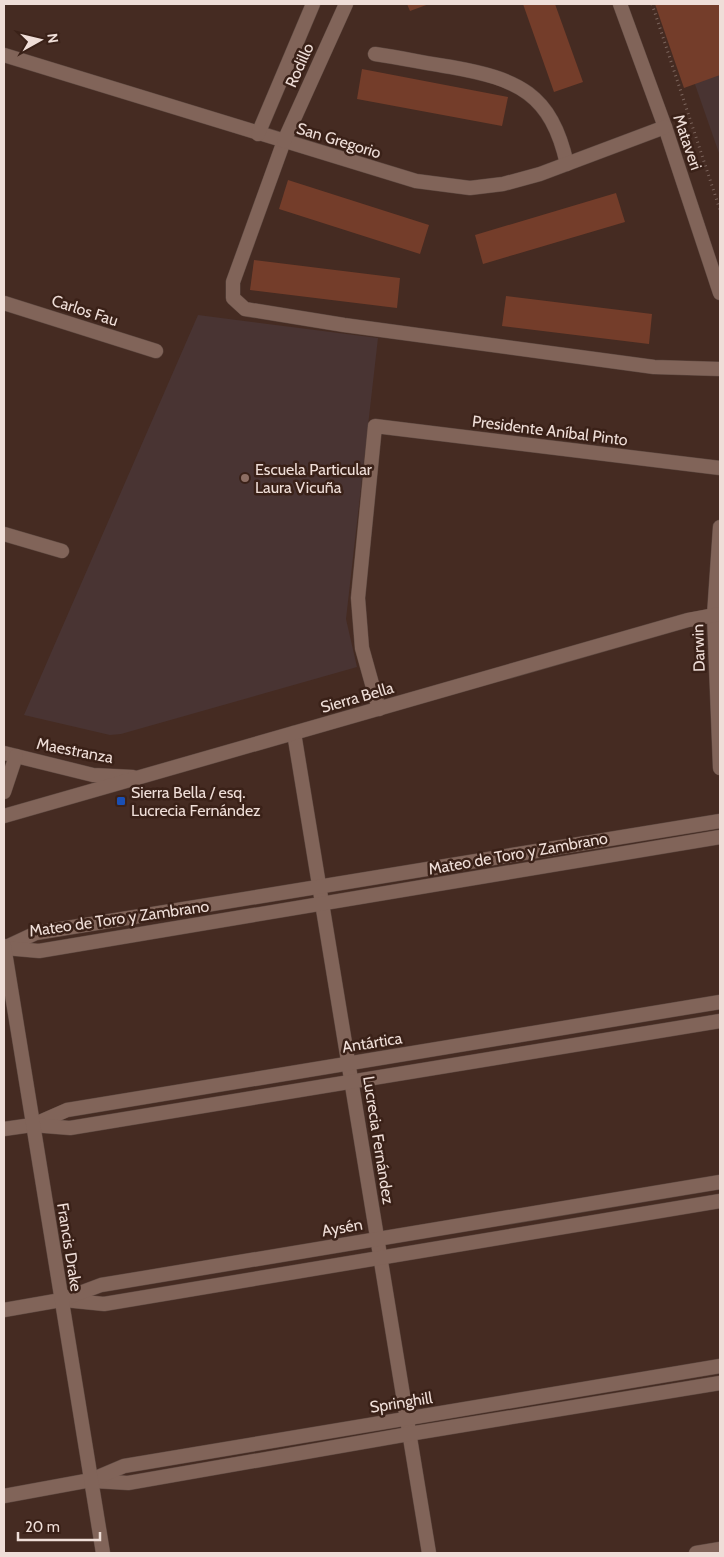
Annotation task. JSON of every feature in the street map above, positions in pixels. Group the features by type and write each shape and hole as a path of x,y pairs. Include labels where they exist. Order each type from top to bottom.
{"street":[{"name":"Rodillo","path":"258,134 313,4"},
{"name":"Rodillo","path":"346,4 284,141 233,282 233,298 245,309 344,325 654,367 720,370"},
{"name":"Mataveri","path":"620,4 665,127 720,293"},
{"path":"375,54 491,74 514,83 534,98 550,117 562,139 568,164"},
{"name":"San Gregorio","path":"4,55 416,182 470,188 503,184 568,164 665,127"},
{"name":"Carlos Fau","path":"4,303 156,351"},
{"name":"Presidente Aníbal Pinto","path":"379,709 362,648 358,598 375,426 720,468"},
{"name":"Darwin","path":"720,527 717,614 720,768"},
{"path":"4,534 62,551"},
{"name":"Sierra Bella","path":"4,816 688,620 717,614"},
{"name":"Lucrecia Fernández","path":"294,733 429,1553"},
{"path":"4,792 10,754"},
{"name":"Maestranza","path":"10,754 93,775 140,777"},
{"name":"Mateo de Toro y Zambrano","path":"4,947 36,934 720,821"},
{"name":"Mateo de Toro y Zambrano","path":"4,947 39,951 720,837"},
{"name":"Francis Drake","path":"4,947 5,974 103,1553"},
{"name":"Antártica","path":"32,1125 67,1110 720,1002"},
{"name":"Antártica","path":"4,1129 32,1125 70,1128 720,1021"},
{"name":"Aysén","path":"4,1310 61,1300 101,1285 720,1182"},
{"name":"Aysén","path":"61,1300 104,1304 720,1201"},
{"name":"Springhill","path":"4,1496 91,1480 124,1466 720,1366"},
{"name":"Springhill","path":"91,1480 128,1483 409,1434 720,1383"},
{"path":"696,1553 720,1549"}],"path":[{"path":"652,4 720,210"}],"shaded area":[{"path":"667,4 720,4 720,156"},
{"name":"Escuela Particular Laura Vicuña","path":"198,315 378,338 346,619 357,667 121,734 110,735 24,715"}],"building":[{"path":"407,4 429,4 410,11"},
{"path":"523,4 555,4 583,82 554,92"},
{"path":"655,4 720,4 720,75 684,88"},
{"path":"362,69 508,97 502,126 357,99"},
{"path":"288,180 429,225 420,254 279,209"},
{"path":"616,193 625,222 483,264 475,235"},
{"path":"254,260 400,278 397,308 250,290"},
{"path":"506,296 652,314 649,344 502,326"}],"place":[{"name":"Escuela Particular Laura Vicuña","path":"245,478"},
{"name":"Sierra Bella / esq. Lucrecia Fernández","path":"121,801"}]}
